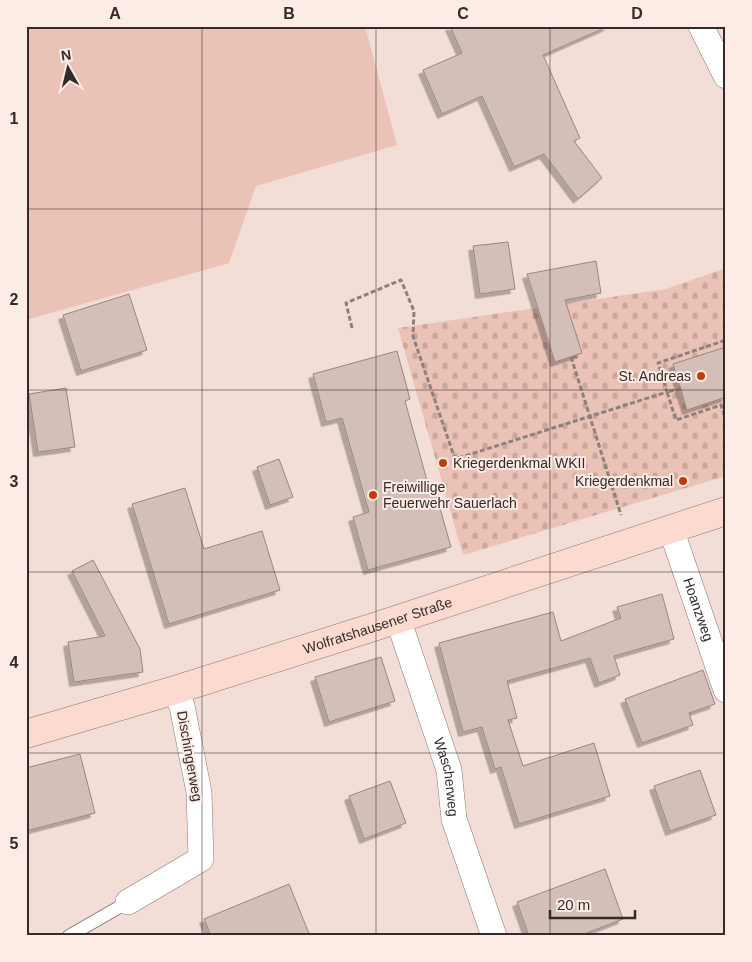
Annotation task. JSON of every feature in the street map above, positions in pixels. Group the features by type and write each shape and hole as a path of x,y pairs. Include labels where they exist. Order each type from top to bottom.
{"main road":[{"name":"Wolfratshausener Straße","path":"26,734 175,690 726,511"}],"street":[{"path":"701,26 724,69"},
{"name":"Hoanzweg","path":"671,529 726,690"},
{"name":"Wascherweg","path":"398,618 449,770 454,819 494,936"},
{"name":"Dischingerweg","path":"128,902 200,859 199,792 182,706 175,690"}],"lane":[{"path":"69,936 128,902"}],"path":[{"path":"352,328 346,303 401,280 414,311 413,336 454,460 681,388"},
{"path":"726,340 658,363 676,420 721,405 726,420"},
{"path":"571,357 619,508"}],"green space":[{"path":"26,26 365,26 397,145 256,186 229,263 26,320"},
{"path":"726,268 726,476 463,555 398,328 666,289"}],"building":[{"path":"450,26 609,26 543,55 580,138 574,141 602,178 578,199 544,154 514,167 482,96 442,114 423,70 462,53"},
{"path":"508,242 515,289 480,294 473,246"},
{"path":"596,261 601,293 565,300 582,353 555,362 527,274"},
{"path":"129,294 147,350 81,371 63,315"},
{"name":"St. Andreas","path":"726,347 726,397 687,410 673,364"},
{"path":"397,351 410,399 405,401 431,495 436,494 451,547 368,570 353,517 369,512 342,418 326,422 313,374"},
{"path":"66,388 75,447 38,452 29,394"},
{"path":"279,459 293,497 270,505 257,467"},
{"path":"185,488 204,549 262,531 280,590 169,624 132,504"},
{"path":"93,560 140,649 143,672 74,682 68,642 105,636 72,571"},
{"path":"662,594 674,639 614,656 620,675 599,683 590,658 507,681 517,718 508,720 523,766 594,743 610,796 519,824 501,767 495,769 482,727 463,732 439,643 553,612 561,641 621,618 617,607"},
{"path":"381,657 395,701 329,722 315,677"},
{"path":"703,670 715,704 689,713 693,725 642,743 625,699"},
{"path":"80,754 95,813 26,831 26,768"},
{"path":"700,770 716,815 670,831 654,786"},
{"path":"390,781 406,823 364,839 349,796"},
{"path":"605,869 623,919 579,936 529,936 517,902"},
{"path":"289,884 310,936 211,936 204,919"}],"place":[{"name":"St. Andreas","path":"701,376"},
{"name":"Kriegerdenkmal WKII","path":"443,463"},
{"name":"Kriegerdenkmal","path":"683,481"},
{"name":"Freiwillige Feuerwehr Sauerlach","path":"373,495"}]}
